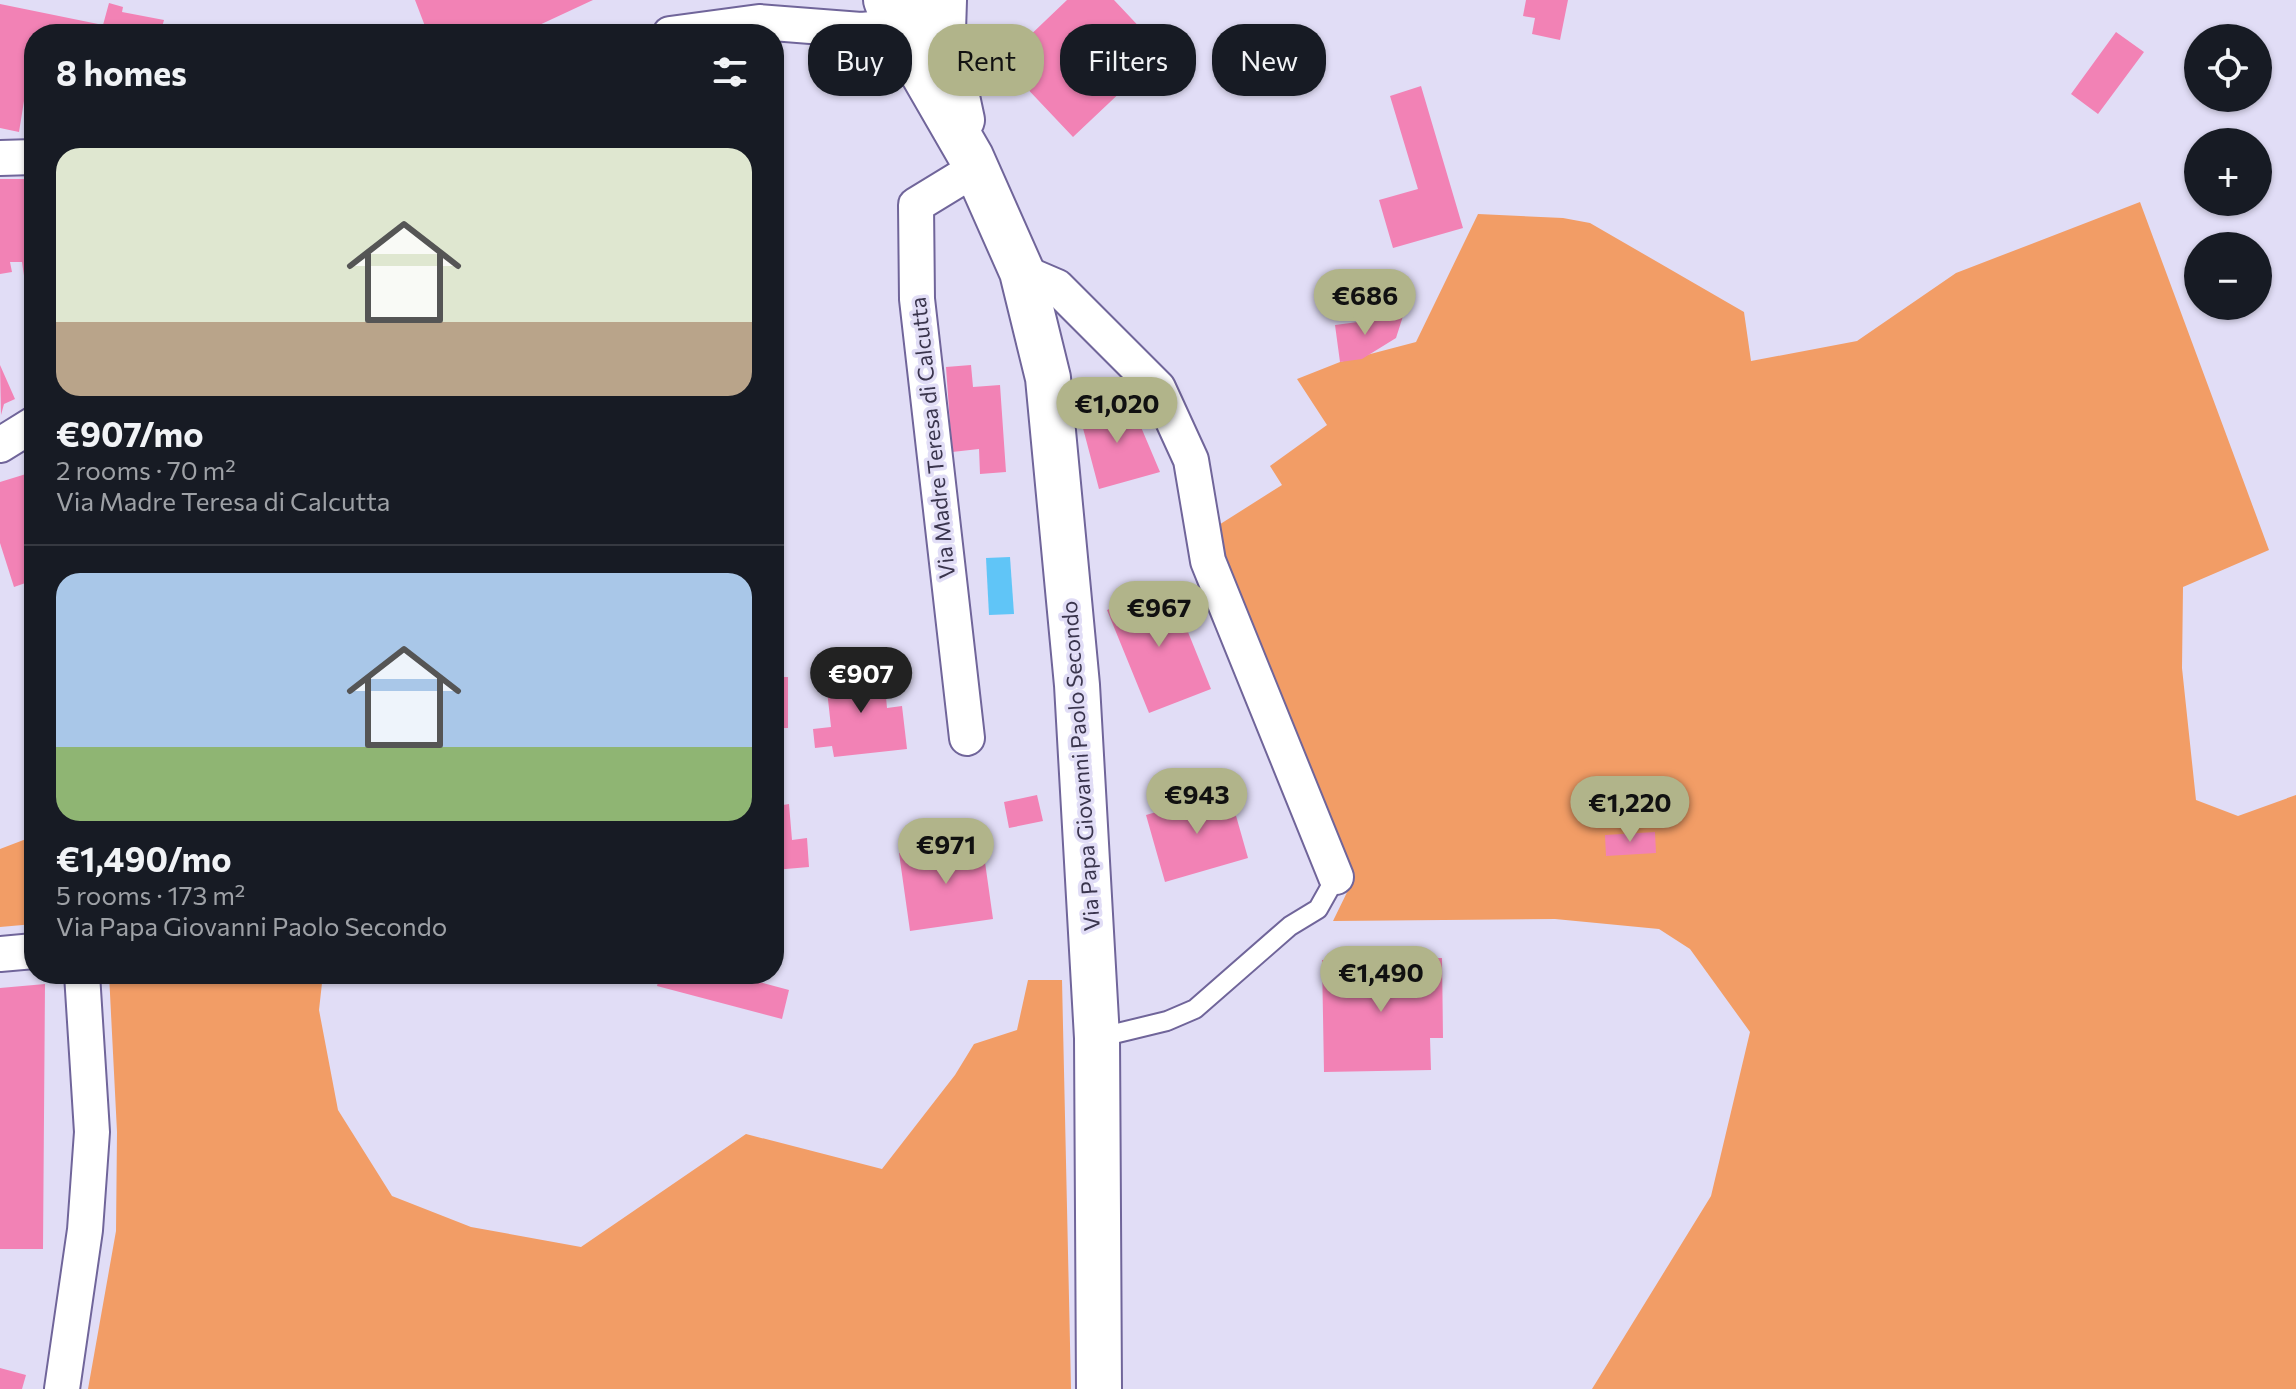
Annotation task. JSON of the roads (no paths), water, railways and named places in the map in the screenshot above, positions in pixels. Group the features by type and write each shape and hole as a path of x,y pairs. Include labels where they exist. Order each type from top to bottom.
{"main road":[{"path":"942,0 943,31 973,163"},
{"path":"891,14 973,163"},
{"name":"Via Papa Giovanni Paolo Secondo","path":"973,163 1022,272 1036,322 1054,423 1077,685 1097,1038 1099,1389"}],"street":[{"path":"744,24 759,22 861,30 891,14 942,0"},
{"path":"0,158 24,157"},
{"name":"Via Madre Teresa di Calcutta","path":"967,738 917,299 916,205 973,163"},
{"path":"1022,272 1057,287 1158,388 1191,460 1208,561 1336,877"},
{"path":"0,445 24,430"},
{"path":"0,954 24,952"},
{"path":"62,1389 85,1230 92,1132 83,984"}],"lane":[{"path":"1097,1038 1167,1021 1195,1009 1290,926 1318,909 1336,877"}],"water":[{"path":"1010,557 1014,614 989,615 986,558"}]}
